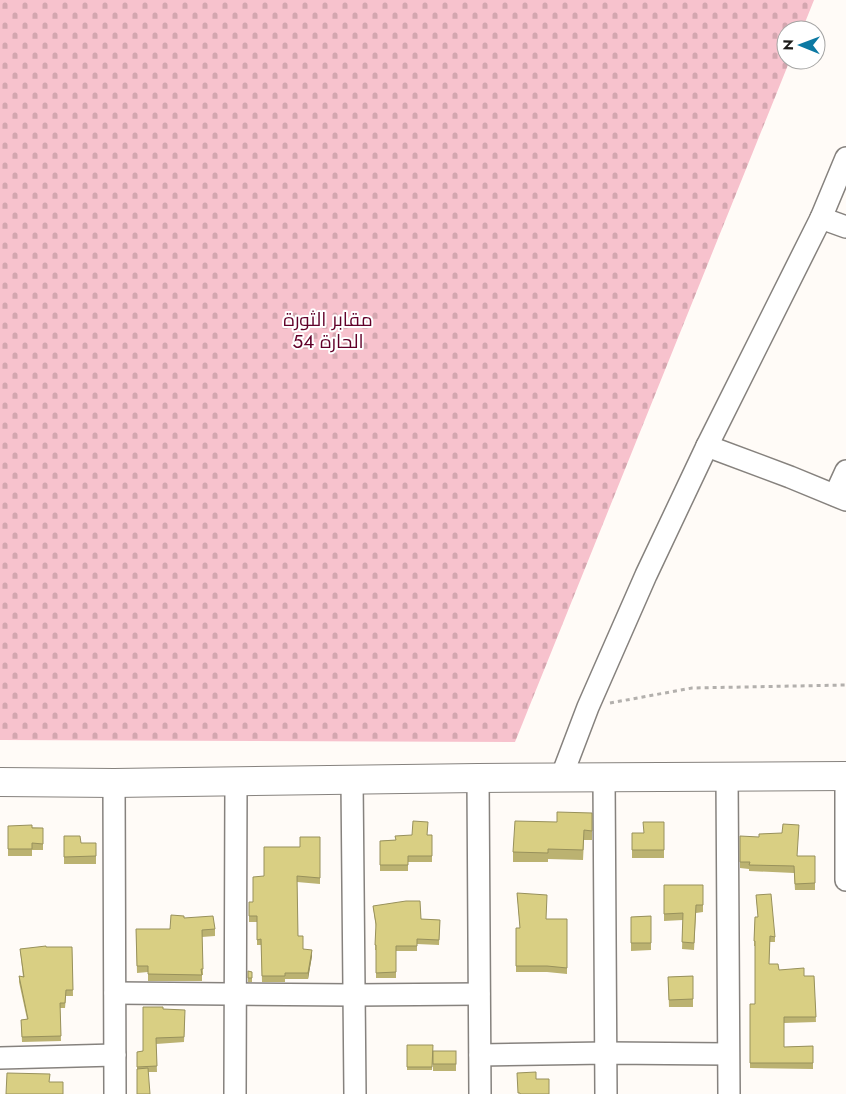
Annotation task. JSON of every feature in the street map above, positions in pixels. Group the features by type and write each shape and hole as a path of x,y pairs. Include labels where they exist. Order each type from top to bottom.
{"main road":[{"path":"0,782 114,783 478,778 846,776"}],"street":[{"path":"560,778 588,707 646,575 707,446 821,218 846,158"},
{"path":"821,218 846,227"},
{"path":"707,446 840,498 846,471"},
{"path":"728,776 729,1094"},
{"path":"846,776 846,880"},
{"path":"478,778 480,1094"},
{"path":"604,778 606,1094"},
{"path":"352,780 355,1094"},
{"path":"235,1094 236,782"},
{"path":"114,783 115,1094"},
{"path":"115,993 235,995 479,994"},
{"path":"480,1055 728,1054"},
{"path":"0,1058 115,1055"}],"path":[{"path":"588,707 692,688 845,685"}],"green space":[{"name":"مقابر الثورة الحارة 54","path":"0,0 814,0 806,20 776,20 776,70 786,70 515,742 0,740"}],"building":[{"path":"557,812 592,813 592,831 584,830 583,850 548,849 548,853 513,852 515,821 557,822"},
{"path":"413,821 428,822 427,835 432,835 432,856 408,856 408,865 380,865 380,841 396,840 395,836 412,835"},
{"path":"643,822 664,822 664,850 632,850 632,833 644,833"},
{"path":"783,824 799,825 797,856 815,856 815,883 795,884 794,866 749,865 750,862 740,862 740,836 759,837 759,834 782,833"},
{"path":"32,825 32,828 43,828 43,844 32,843 32,849 8,849 8,826"},
{"path":"64,836 80,836 81,843 96,843 96,856 64,857"},
{"path":"300,837 320,837 320,878 297,876 298,936 303,936 303,949 312,950 308,973 262,976 261,939 257,940 257,916 249,916 249,902 253,902 253,877 264,876 264,847 300,847"},
{"path":"664,885 703,885 703,905 696,905 694,943 682,942 683,913 664,914"},
{"path":"517,893 547,895 546,919 567,919 567,968 516,966 516,928 520,928"},
{"path":"771,894 775,937 770,936 769,964 778,964 779,970 804,968 804,976 814,976 816,1017 784,1017 784,1047 813,1046 813,1063 750,1063 750,1004 755,1004 754,941 755,917 758,917 756,895"},
{"path":"420,901 421,919 440,920 439,940 417,939 417,946 396,946 396,972 376,973 376,924 373,906"},
{"path":"171,915 184,916 184,918 213,916 215,929 202,930 202,975 148,974 148,966 137,966 136,929 170,929"},
{"path":"651,916 651,943 631,943 631,917"},
{"path":"46,946 72,947 73,990 66,990 65,1003 60,1003 61,1036 22,1037 21,1020 28,1019 19,976 24,977 20,949"},
{"path":"248,971 252,972 252,978 248,978"},
{"path":"693,976 693,999 669,1000 668,977"},
{"path":"143,1007 185,1010 184,1037 156,1038 157,1066 137,1067 137,1052 143,1051"},
{"path":"407,1045 433,1045 432,1067 407,1067"},
{"path":"433,1051 456,1051 456,1064 433,1064"},
{"path":"148,1068 150,1094 137,1094 137,1069"},
{"path":"536,1072 536,1079 549,1079 549,1094 518,1093 517,1073"},
{"path":"7,1073 50,1074 49,1082 63,1082 63,1094 6,1094"}]}
